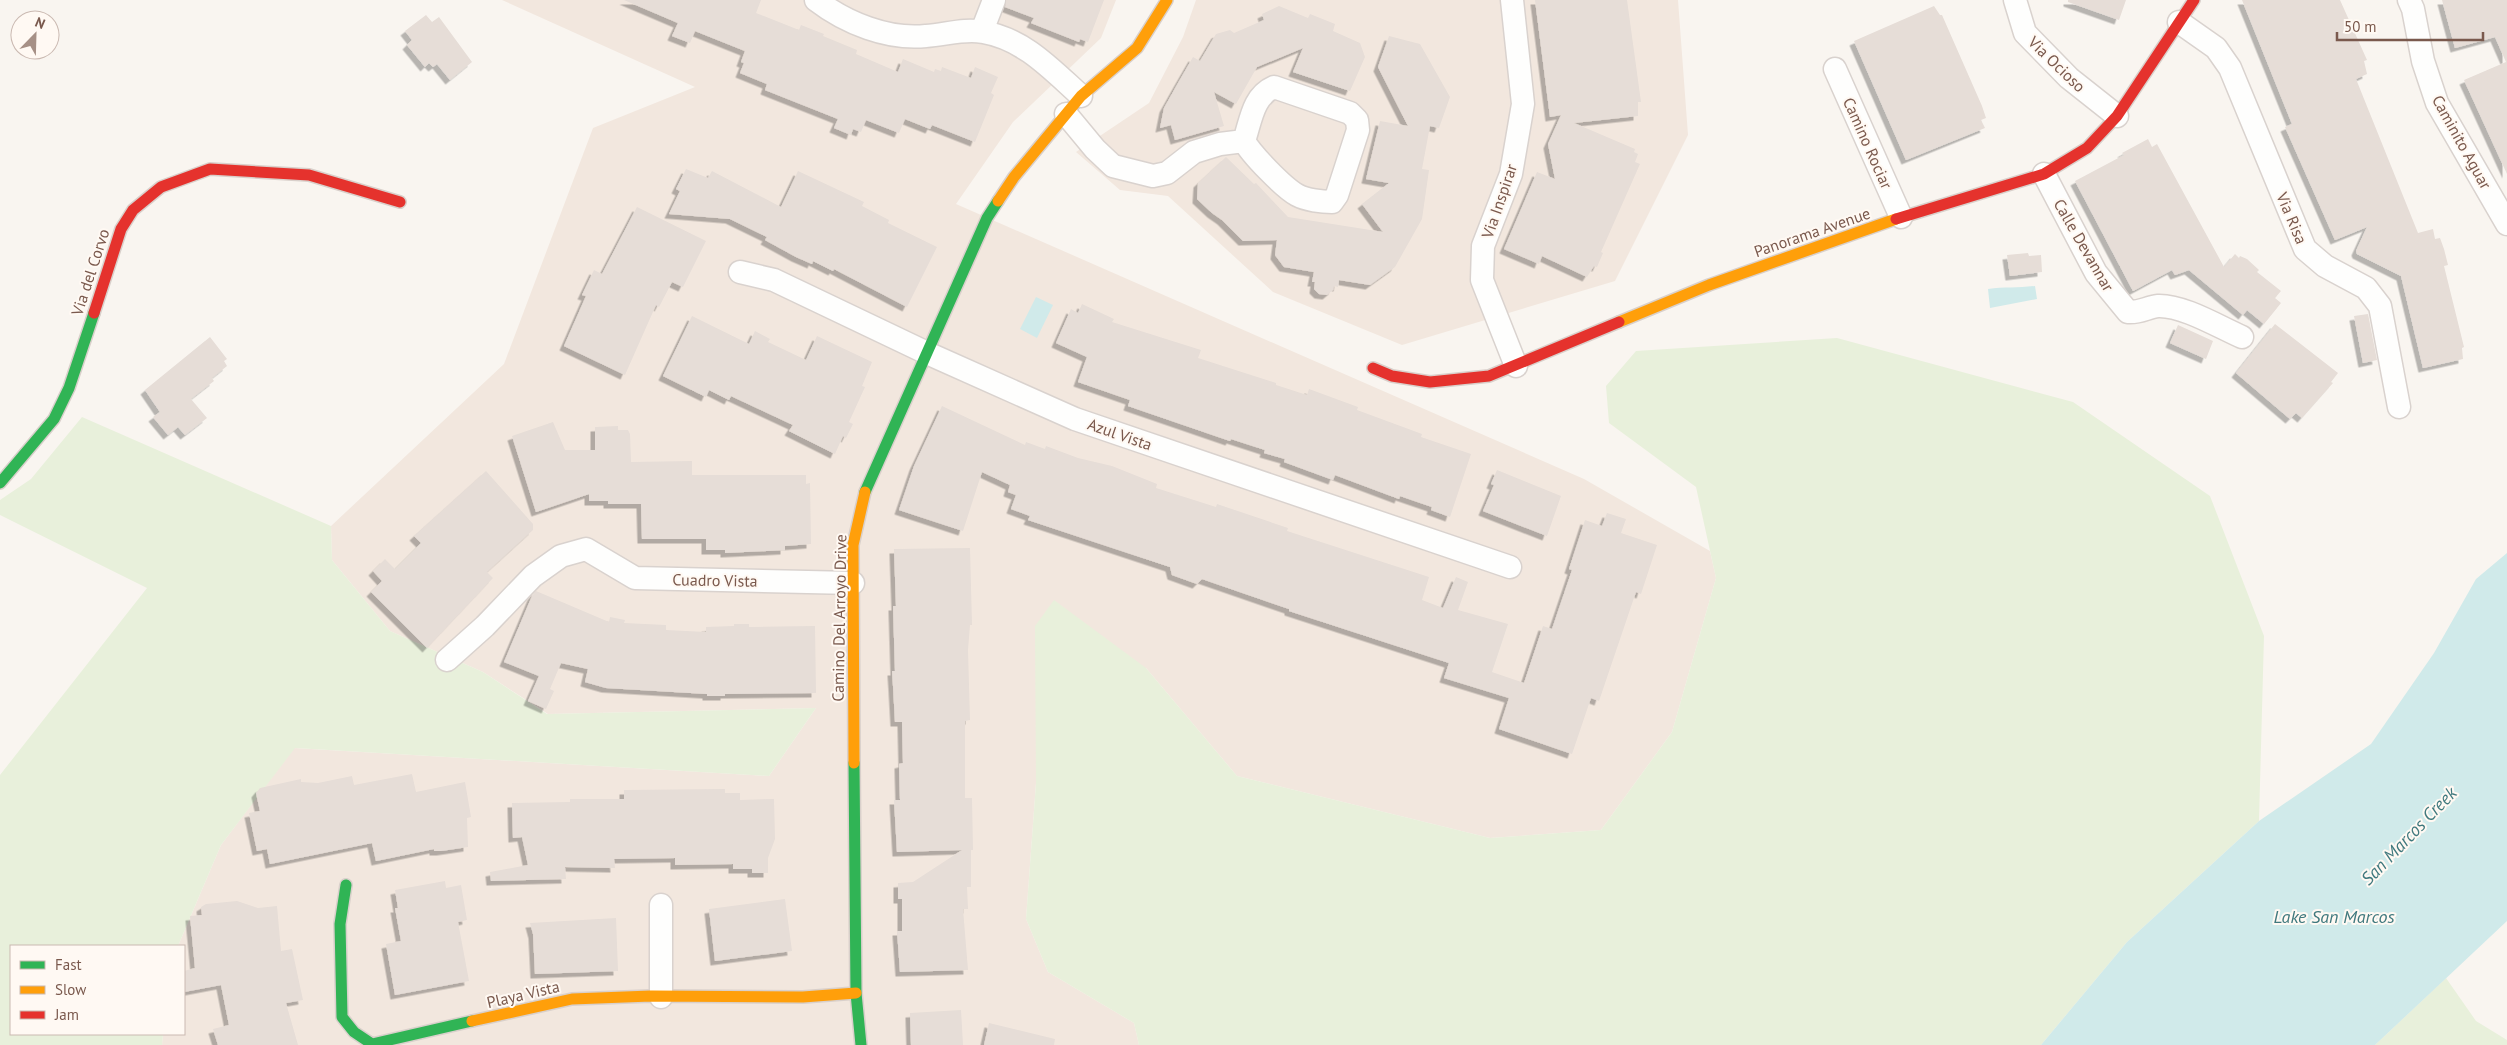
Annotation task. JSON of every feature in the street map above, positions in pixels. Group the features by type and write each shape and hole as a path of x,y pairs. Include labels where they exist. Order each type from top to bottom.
{"street":[{"path":"982,31 994,0"},
{"path":"1167,0 1137,48 1080,96 1066,114 1095,149 1113,166 1152,176 1167,173 1194,152 1220,144 1244,141"},
{"name":"Via Inspirar","path":"1512,0 1523,104 1511,174 1483,246 1482,280 1516,366"},
{"name":"Via Ocioso","path":"2015,0 2025,33 2069,78 2117,116"},
{"name":"Panorama Avenue","path":"1373,368 1392,376 1430,382 1489,376 1709,285 1901,217 2044,174 2087,148 2117,116 2194,0"},
{"name":"Caminito Aguar","path":"2409,0 2414,9 2423,62 2437,102 2507,224"},
{"path":"820,1 857,25 890,34 925,37 982,31 1013,41 1038,56 1080,96"},
{"name":"Via Risa","path":"2179,22 2216,48 2230,68 2305,249 2325,266 2366,288 2380,306 2399,407"},
{"name":"Camino Rociar","path":"1835,69 1901,217"},
{"path":"1274,86 1350,113 1357,120 1358,130 1337,195 1332,202 1324,202 1297,195 1250,153 1244,141 1258,99 1266,90 1274,86"},
{"name":"Camino Del Arroyo Drive","path":"861,1045 856,993 853,545 863,496 987,218 1014,177 1066,114"},
{"name":"Via del Corvo","path":"0,483 54,419 69,388 121,230 133,210 161,187 210,169 309,175 400,202"},
{"name":"Calle Devannar","path":"2044,174 2096,273 2128,312 2139,312 2157,306 2176,308 2242,337"},
{"name":"Azul Vista","path":"740,272 774,280 927,353 1076,419 1510,566"},
{"name":"Cuadro Vista","path":"448,660 485,626 534,576 561,556 586,549 635,578 853,583"},
{"name":"Playa Vista","path":"346,885 340,924 342,1017 354,1032 372,1044 572,999 661,996 803,997 856,993"},
{"path":"661,905 661,996"}],"shaded area":[{"path":"502,0 1116,0 1101,38 1013,122 956,204 1584,479 1710,551 1716,578 1672,732 1601,830 1490,838 1237,776 1146,668 1036,783 1026,919 1048,972 1134,1023 1139,1045 162,1045 163,1035 185,1035 185,945 178,945 221,845 294,748 769,776 816,708 548,714 483,672 390,631 332,560 331,526 504,364 593,128 695,87"},
{"path":"1196,0 1678,0 1688,135 1615,281 1402,345 1273,292 1168,196 1120,190 1076,152 1149,103 1183,37"}],"green space":[{"path":"1837,338 2073,402 2210,496 2264,636 2259,821 2127,942 2041,1045 1139,1045 1134,1023 1048,972 1026,919 1036,783 1035,626 1054,600 1146,668 1237,776 1490,838 1601,830 1672,732 1716,578 1696,487 1609,423 1606,386 1636,351"},
{"path":"82,417 331,526 332,560 390,631 483,672 547,714 816,708 769,776 295,748 221,845 178,945 10,945 10,1035 163,1035 162,1045 0,1045 0,775 147,588 0,515 0,500 31,479"},
{"path":"2446,978 2476,1021 2507,1040 2507,1045 2375,1045"}],"water":[{"path":"2035,286 2037,299 1990,308 1988,289"},
{"path":"1036,297 1053,305 1037,338 1020,329"},
{"name":"Lake San Marcos","path":"2507,553 2507,921 2375,1045 2041,1045 2127,942 2259,821 2371,744 2434,653 2476,579"}],"building":[{"path":"624,0 761,0 756,13 799,30 801,25 824,34 823,36 857,50 856,54 898,72 903,59 934,72 935,69 941,71 942,67 971,78 975,67 998,77 991,93 994,95 975,142 932,125 930,129 905,119 899,133 866,120 861,132 853,129 851,135 834,128 838,119 765,90 767,84 740,73 744,63 741,62 745,51 695,31 690,43 672,36 678,23"},
{"path":"1007,0 1104,0 1088,42 1080,39 1079,42 1031,23 1034,18 1005,7"},
{"path":"1535,0 1627,0 1641,102 1638,102 1638,116 1574,123 1635,149 1634,152 1638,154 1635,162 1640,164 1601,252 1603,253 1597,267 1594,266 1587,277 1542,256 1539,264 1504,249 1537,172 1555,179 1548,144 1561,115 1550,117"},
{"path":"2068,0 2126,0 2119,20 2068,2"},
{"path":"2242,0 2340,0 2367,60 2364,61 2367,74 2356,79 2418,233 2433,229 2435,239 2440,238 2444,249 2448,265 2444,266 2464,347 2462,348 2463,359 2423,368 2401,276 2357,254 2356,251 2367,227 2335,240 2285,127 2292,124"},
{"path":"2442,0 2507,0 2507,174 2464,80 2506,62 2495,37 2455,48"},
{"path":"1279,6 1308,18 1310,14 1335,24 1333,31 1360,43 1365,57 1350,91 1293,72 1303,48 1257,67 1236,104 1214,92 1224,126 1175,140 1171,125 1160,128 1164,108 1193,57 1200,61 1216,34 1230,30 1234,33 1264,20 1262,14"},
{"path":"1934,6 1942,15 1982,106 1986,118 1981,120 1985,128 1906,160 1854,41"},
{"path":"426,15 432,22 439,17 472,62 450,80 437,64 433,67 429,63 425,67 407,45 412,40 405,31"},
{"path":"1389,36 1420,44 1450,97 1439,128 1430,126 1422,169 1429,170 1422,219 1395,267 1370,285 1339,280 1338,287 1334,286 1333,290 1327,295 1319,294 1314,289 1315,282 1312,282 1314,272 1284,267 1275,255 1277,240 1243,241 1197,199 1198,183 1226,157 1254,184 1256,183 1288,217 1383,232 1362,204 1389,183 1366,179 1380,121 1408,126 1378,67"},
{"path":"2148,139 2152,147 2157,144 2224,267 2235,254 2239,258 2240,256 2247,259 2259,270 2257,272 2281,291 2275,298 2281,303 2264,324 2247,310 2243,315 2189,270 2175,275 2172,270 2133,291 2075,181 2124,155 2122,153"},
{"path":"686,169 708,178 712,171 781,207 798,171 864,202 862,206 889,220 888,223 937,247 907,307 834,269 833,271 813,261 812,264 796,257 765,240 767,237 730,219 669,214 680,191 676,189"},
{"path":"637,207 706,241 683,287 672,282 659,307 656,305 625,375 564,346 586,296 582,295 594,270 602,274"},
{"path":"2028,253 2029,256 2041,255 2042,272 2010,276 2007,255"},
{"path":"1082,304 1114,319 1112,322 1201,350 1198,358 1307,395 1309,389 1358,407 1357,410 1422,434 1421,437 1471,454 1450,517 1431,510 1432,507 1400,496 1399,499 1335,475 1333,480 1284,462 1285,459 1264,453 1265,450 1231,439 1230,441 1128,406 1130,400 1078,382 1087,357 1056,343 1071,309 1078,313"},
{"path":"2368,314 2377,360 2363,363 2354,316"},
{"path":"692,316 749,344 755,331 770,339 768,342 806,360 817,336 872,362 862,386 865,387 849,422 853,424 846,438 843,436 835,454 789,431 793,425 731,396 729,400 709,390 706,397 663,376"},
{"path":"2275,324 2338,373 2331,382 2333,383 2302,418 2296,413 2290,419 2236,373"},
{"path":"2178,325 2213,341 2206,359 2170,343"},
{"path":"210,337 227,359 224,361 227,366 212,378 214,381 191,399 207,418 185,435 178,427 168,435 153,417 160,412 145,390"},
{"path":"942,406 1025,445 1026,442 1045,449 1046,446 1078,458 1112,466 1157,484 1156,488 1216,507 1217,504 1288,528 1287,531 1429,577 1422,600 1443,608 1456,577 1468,582 1458,610 1508,624 1492,672 1524,683 1543,626 1552,629 1572,570 1569,569 1585,520 1602,526 1607,513 1626,519 1621,533 1657,545 1641,594 1636,592 1599,701 1591,698 1572,754 1499,729 1509,698 1444,678 1449,663 1289,611 1289,609 1202,579 1197,584 1172,575 1170,567 1028,520 1030,516 1011,509 1016,495 1008,492 1010,485 982,472 963,531 899,510 914,466"},
{"path":"553,422 565,450 595,450 595,427 618,426 618,430 628,430 630,434 631,462 692,461 692,475 806,475 806,484 810,483 811,544 785,546 785,550 725,553 725,550 706,550 706,539 642,539 641,504 608,504 608,501 589,501 589,494 536,512 512,436"},
{"path":"1497,470 1561,496 1547,536 1483,511 1494,485 1491,484"},
{"path":"486,471 533,524 533,530 487,572 493,578 427,648 371,592 382,581 373,571 385,559 395,569 421,543 414,536"},
{"path":"970,548 972,625 970,625 968,650 970,720 965,721 965,798 972,798 973,850 971,850 971,887 967,887 968,909 963,909 968,970 900,972 897,931 902,931 902,899 898,899 898,883 913,882 962,850 897,852 894,800 900,800 899,764 903,763 902,722 895,722 892,671 895,671 893,606 896,606 894,549"},
{"path":"536,591 609,622 610,617 625,620 624,623 666,625 666,630 706,632 706,627 734,626 734,624 749,624 749,627 815,626 816,693 725,694 725,696 707,696 707,694 606,688 585,682 588,669 561,663 550,689 554,691 546,709 528,701 539,676 504,662 532,596"},
{"path":"412,774 416,792 465,782 471,817 467,818 468,847 441,851 434,851 434,849 376,861 372,843 270,864 267,849 257,851 249,813 260,811 256,793 260,788 301,779 301,782 318,783 352,776 354,785"},
{"path":"725,789 725,793 740,793 740,800 774,799 775,839 768,858 768,873 752,873 752,869 733,869 733,864 675,865 675,858 614,859 615,868 565,867 566,879 491,881 490,872 528,865 522,837 513,838 512,803 570,802 570,799 624,799 624,790"},
{"path":"445,881 446,888 461,885 467,920 458,922 469,981 395,995 386,944 401,941 395,908 398,908 395,890"},
{"path":"785,899 792,951 715,961 709,909"},
{"path":"237,901 258,908 277,906 281,951 292,949 303,1000 286,1003 298,1045 218,1045 213,1029 229,1025 221,985 185,992 185,971 195,968 190,916 202,915 201,907 206,904"},
{"path":"616,918 618,971 535,974 533,934 530,923"},
{"path":"961,1010 963,1045 911,1045 910,1013"},
{"path":"989,1023 1055,1039 1054,1045 984,1045"}],"traffic: fast":[{"path":"865,492 987,218 998,201"},
{"path":"0,483 54,419 69,388 94,313"},
{"path":"854,763 856,993 861,1045"},
{"path":"346,885 340,924 342,1017 354,1032 372,1044 472,1021"}],"traffic: slow":[{"path":"998,201 1014,177 1081,96 1137,48 1167,0"},
{"path":"1619,322 1709,285 1896,219"},
{"path":"854,763 853,545 865,492"},
{"path":"472,1021 572,999 651,996 803,997 856,993"}],"traffic: jam":[{"path":"1896,219 2044,174 2087,148 2117,116 2194,0"},
{"path":"94,313 121,229 133,210 161,187 210,169 309,175 400,202"},
{"path":"1373,368 1392,376 1430,382 1489,376 1619,322"}],"water label":[{"name":"San Marcos Creek","path":"2409,836"}]}
